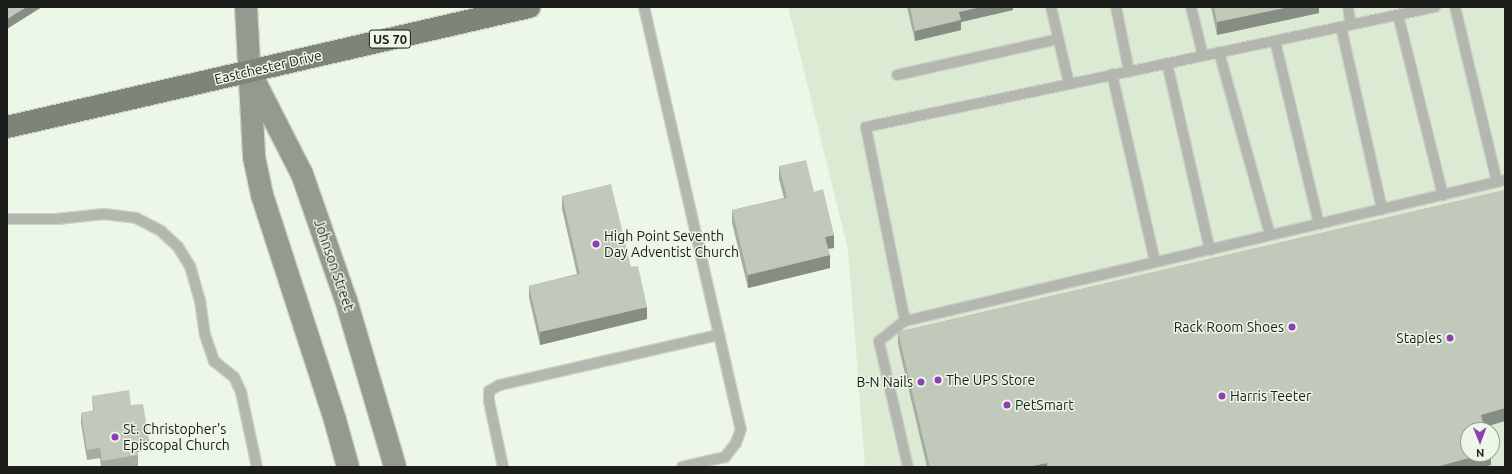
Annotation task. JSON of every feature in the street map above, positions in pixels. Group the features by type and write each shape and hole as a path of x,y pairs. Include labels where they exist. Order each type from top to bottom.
{"main road":[{"name":"Johnson Street","path":"246,7 254,157 262,195 335,420 348,467"},
{"name":"Eastchester Drive","path":"7,127 529,7"},
{"name":"Johnson Street","path":"250,71 302,174 346,300 395,467"}],"lane":[{"path":"644,7 741,429 736,443 725,457 682,467"},
{"path":"1051,7 1069,84"},
{"path":"1116,7 1129,71"},
{"path":"1191,7 1203,56"},
{"path":"1348,7 1346,26 1382,209"},
{"path":"905,321 866,128 1112,74 1435,7"},
{"path":"908,467 878,342 905,321 1501,181 1455,7"},
{"path":"1398,15 1443,195"},
{"path":"897,75 1058,39"},
{"path":"1275,41 1319,224"},
{"path":"1219,52 1270,235"},
{"path":"1166,63 1210,250"},
{"path":"1112,74 1155,262"},
{"path":"7,219 56,220 104,214 129,217 161,231 178,247 190,266 200,300 205,335 214,361 234,378 241,392 257,467"},
{"path":"503,467 489,401 489,391 500,385 719,335"}],"shaded area":[{"path":"788,7 1505,7 1505,467 865,467 848,249"}],"building":[{"path":"7,7 26,7 7,19"},
{"path":"910,7 981,7 959,12 961,20 915,31"},
{"path":"1214,7 1289,7 1217,22"},
{"path":"806,160 814,192 823,189 834,235 825,237 830,255 748,275 732,210 787,198 779,166"},
{"name":"High Point Seventh Day Adventist Church","path":"611,184 631,267 638,266 647,307 540,332 529,286 580,274 562,196"},
{"path":"1505,190 1505,408 1481,415 1483,422 1460,422 1460,460 1436,467 1048,467 1047,463 1027,467 930,467 898,332"},
{"name":"St. Christopher's Episcopal Church","path":"129,390 131,405 143,404 149,440 136,442 138,455 102,461 100,448 87,450 81,413 94,410 92,396"}],"place":[{"name":"High Point Seventh Day Adventist Church","path":"596,244"},
{"name":"Rack Room Shoes","path":"1292,327"},
{"name":"Staples","path":"1450,338"},
{"name":"The UPS Store","path":"938,380"},
{"name":"B-N Nails","path":"921,382"},
{"name":"Harris Teeter","path":"1222,396"},
{"name":"PetSmart","path":"1007,405"},
{"name":"St. Christopher's Episcopal Church","path":"115,437"}]}
